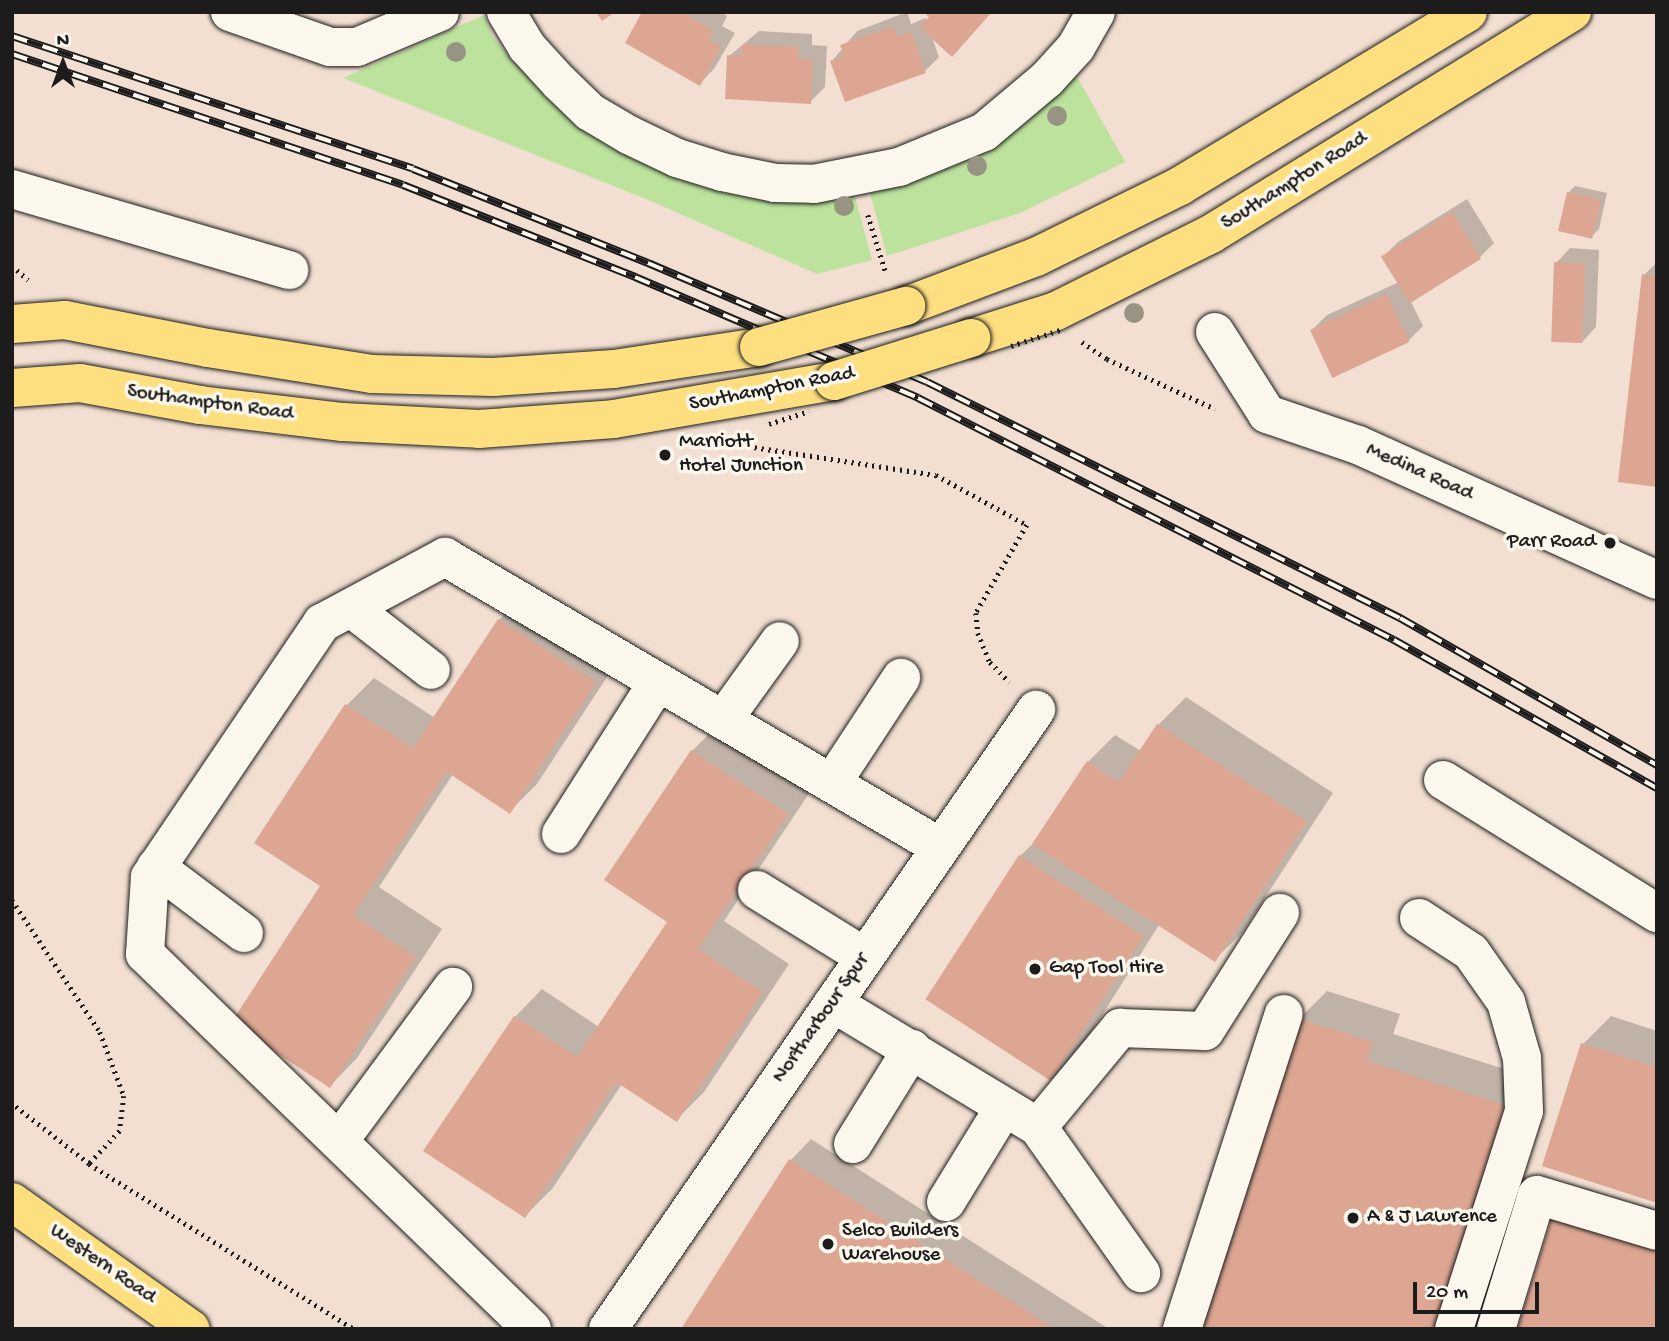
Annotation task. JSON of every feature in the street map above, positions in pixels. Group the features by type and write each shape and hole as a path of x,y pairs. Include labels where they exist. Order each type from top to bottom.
{"main road":[{"path":"12,324 65,320 208,348 399,374 493,377 614,369 759,347 906,306 1036,257 1180,186 1468,12"},
{"name":"Southampton Road","path":"12,388 80,383 200,405 343,422 479,429 614,419 834,381 1055,310 1211,234 1572,12"},
{"name":"Western Road","path":"12,1202 191,1329"}],"street":[{"path":"230,12 330,47 357,47 440,12"},
{"path":"506,12 527,47 559,82 590,112 629,135 677,158 722,172 775,183 814,184 899,167 984,132 1047,79 1076,47 1096,12"},
{"path":"12,189 289,270"},
{"path":"1214,332 1267,414"},
{"name":"Medina Road","path":"1267,414 1358,445 1657,580"},
{"path":"533,1329 145,954 150,877 322,623 445,558 940,846"},
{"path":"351,608 431,670"},
{"path":"723,720 780,641"},
{"path":"832,783 901,678"},
{"path":"561,834 657,682"},
{"name":"Northarbour Spur","path":"608,1329 1035,710"},
{"path":"1443,780 1657,913"},
{"path":"156,867 244,933"},
{"path":"757,890 864,957"},
{"path":"1038,1127 1120,1028 1205,1031 1280,913"},
{"path":"1419,918 1471,952 1506,1002 1522,1058 1524,1111 1454,1329"},
{"path":"339,1141 453,987"},
{"path":"833,1003 912,1049 1003,1109 1038,1127 1141,1273"},
{"path":"1182,1329 1284,1014"},
{"path":"852,1144 912,1049"},
{"path":"946,1202 1003,1109"},
{"path":"1496,1329 1538,1195 1657,1231"}],"path":[{"path":"868,214 880,261"},
{"path":"1063,330 1107,359 1228,415 1267,414"},
{"path":"716,441 936,475 1027,524 976,613 978,633 990,662 1035,710"},
{"path":"12,900 100,1032 124,1096 120,1131 89,1164"},
{"path":"12,1104 89,1164 355,1329"}],"green space":[{"path":"484,15 493,37 517,66 583,125 854,193 872,260 817,274 646,199 343,78"},
{"path":"1071,66 1125,162 1020,213 887,256 869,189"}],"building":[{"path":"596,12 615,12 602,21"},
{"path":"642,12 682,12 714,31 709,40 721,47 700,86 625,43"},
{"path":"923,12 992,12 952,57 920,28 929,17"},
{"path":"893,26 897,37 911,31 926,73 845,102 830,61 844,56 840,45"},
{"path":"742,45 799,47 798,59 813,60 811,104 725,99 727,55 742,56"},
{"path":"1567,192 1601,200 1592,239 1558,231"},
{"path":"1452,212 1481,259 1410,303 1381,257"},
{"path":"1554,262 1585,263 1582,343 1551,342"},
{"path":"1642,274 1657,276 1657,487 1618,482"},
{"path":"1387,294 1409,342 1332,378 1310,330"},
{"path":"498,619 596,682 510,814 447,772 353,915 416,957 330,1088 231,1023 320,886 254,843 345,704 413,748"},
{"path":"1157,724 1307,821 1215,962 1032,844 1087,761 1119,782"},
{"path":"691,750 788,814 698,949 763,992 677,1122 616,1082 525,1218 423,1151 514,1016 577,1057 667,922 604,880"},
{"name":"Gap Tool Hire","path":"1019,855 1144,936 1050,1080 925,999"},
{"name":"A & J Lawrence","path":"1298,1018 1373,1042 1367,1061 1510,1107 1439,1329 1196,1329"},
{"path":"1581,1043 1657,1067 1657,1203 1542,1166"},
{"name":"Selco Builders Warehouse","path":"789,1159 1055,1329 681,1329"},
{"path":"1553,1214 1657,1246 1653,1299 1657,1300 1657,1329 1517,1329"}],"railway":[{"path":"12,36 413,169 648,263 927,382 1400,618 1657,765"},
{"path":"12,54 403,185 635,277 918,398 1394,640 1657,788"}],"place":[{"name":"Marriott Hotel Junction","path":"665,455"},
{"name":"Parr Road","path":"1610,543"},
{"name":"Gap Tool Hire","path":"1035,969"},
{"name":"A & J Lawrence","path":"1353,1218"},
{"name":"Selco Builders Warehouse","path":"828,1244"}]}
